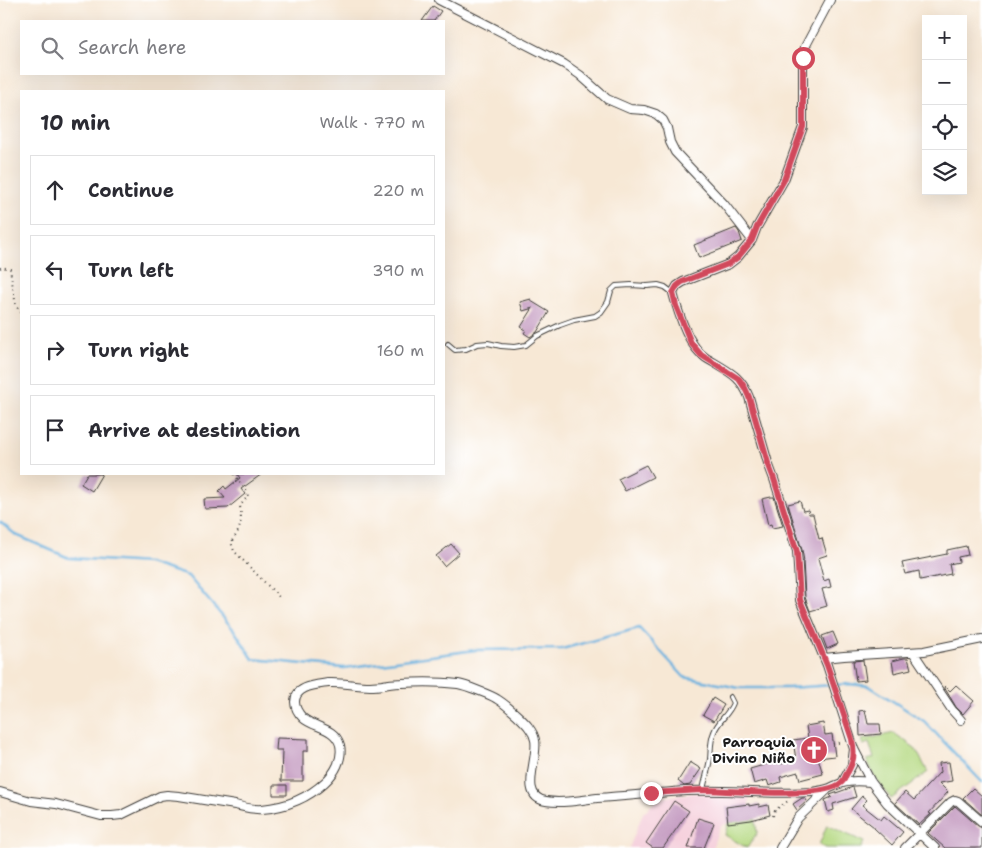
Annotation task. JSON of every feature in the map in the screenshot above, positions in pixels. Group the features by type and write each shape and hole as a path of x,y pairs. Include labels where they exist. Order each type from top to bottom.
{"street":[{"path":"439,0 564,64 580,75 607,99 630,109 656,114 663,120 667,128 670,142 675,152 724,204 752,240"},
{"path":"830,0 805,47 803,58 803,127 784,180 757,227 752,240 738,257 728,264 682,282 673,293 676,306 691,343 701,355 739,379 749,397 797,552 800,600 826,662 854,749 871,782 887,803 935,848"},
{"path":"826,662 844,656 913,652 982,639"},
{"path":"913,652 952,710 961,720"},
{"path":"0,792 31,801 56,804 101,816 121,815 166,795 260,810 294,802 313,793 328,780 335,772 341,753 335,736 305,720 299,713 296,708 296,695 304,688 310,686 338,682 369,686 418,683 461,684 498,699 515,713 533,734 536,746 531,787 535,795 544,801 562,802 703,790 755,793 803,792 828,789 842,783 856,781 871,782"},
{"path":"842,783 852,765 854,749"},
{"path":"780,848 798,818 828,789"},
{"path":"905,848 955,800 982,822"}],"lane":[{"path":"448,344 455,350 488,343 514,347 526,345 537,336 560,325 595,316 601,312 616,286 658,285 665,287 673,293"},
{"path":"703,790 710,757 712,734 731,710 733,703 730,697"}],"path":[{"path":"0,268 10,269 16,306 20,311"},
{"path":"235,475 246,490 248,496 240,506 242,519 237,535 231,542 234,551 281,599"},
{"path":"773,816 775,810 788,802"}],"shaded area":[{"path":"693,793 750,795 749,804 726,807 728,823 720,826 712,848 629,848 643,813 655,802 666,797"}],"green space":[{"path":"894,733 915,748 928,772 891,799 874,776 867,760 874,758 869,743 863,745 862,740"},
{"path":"755,818 757,833 747,848 725,835 728,823"},
{"path":"827,825 864,842 861,848 825,848 819,845"}],"building":[{"path":"433,6 441,11 435,20 423,20"},
{"path":"736,228 742,241 699,258 694,245"},
{"path":"531,299 531,301 549,312 537,332 530,337 524,333 526,330 521,327 533,308 523,311 520,302"},
{"path":"646,465 653,477 625,491 618,479"},
{"path":"86,475 101,475 92,491 81,484"},
{"path":"238,475 261,475 241,489 245,494 228,508 205,509 204,499 225,498 219,491 224,486 226,489 240,478"},
{"path":"774,497 783,526 772,528 771,524 768,525 762,499"},
{"path":"800,501 803,511 808,510 809,514 813,514 819,539 822,538 827,555 818,558 824,581 829,579 831,587 822,589 827,606 810,611 805,597 802,550 788,504"},
{"path":"451,544 459,553 444,566 436,556"},
{"path":"966,546 968,555 958,557 959,562 949,564 951,574 920,580 919,571 905,574 902,563 947,554 947,550"},
{"path":"833,632 838,644 827,649 822,636"},
{"path":"908,658 911,669 894,673 892,661"},
{"path":"863,660 866,680 856,681 853,661"},
{"path":"956,685 974,701 963,714 956,707 944,687 950,691"},
{"path":"713,698 724,705 714,721 703,715"},
{"path":"865,710 868,724 880,724 881,734 860,736 859,711"},
{"path":"823,723 825,735 832,734 835,756 818,758 823,774 800,780 798,772 780,777 781,782 769,786 767,780 754,784 750,769 781,760 781,764 796,760 793,740 808,738 806,726"},
{"path":"277,738 308,739 308,751 303,751 303,781 281,781 282,750 276,750"},
{"path":"690,762 701,769 690,785 684,786 678,781"},
{"path":"949,762 952,781 939,783 948,792 929,813 931,814 919,825 895,803 905,792 914,800 940,772 939,763"},
{"path":"273,785 287,785 287,795 273,795"},
{"path":"853,787 856,797 833,804 834,810 828,812 825,800 832,797 830,795"},
{"path":"973,788 982,796 982,815 963,798"},
{"path":"862,796 867,800 862,805 881,820 884,816 903,832 892,845 874,827 851,809"},
{"path":"805,798 807,801 797,810 793,804"},
{"path":"674,801 689,811 663,848 653,848 646,843"},
{"path":"749,804 749,806 759,804 759,807 768,805 770,815 728,823 726,807"},
{"path":"955,806 982,828 982,848 945,848 928,833"},
{"path":"698,818 714,823 704,848 688,848"}],"waterway":[{"path":"0,522 16,535 69,558 148,563 188,576 234,630 253,659 344,668 475,650 562,649 639,628 684,677 739,688 788,688 849,684 869,686 924,721 982,782"}],"place":[{"name":"Parroquia Divino Niño","path":"814,750"}],"route":[{"path":"651,793 703,790 755,793 815,791 828,789 842,783 852,765 854,749 852,739 827,665 800,600 797,552 749,397 739,379 701,355 691,343 676,306 673,293 682,282 728,264 744,251 752,240 757,227 784,180 803,127 803,58"}]}
